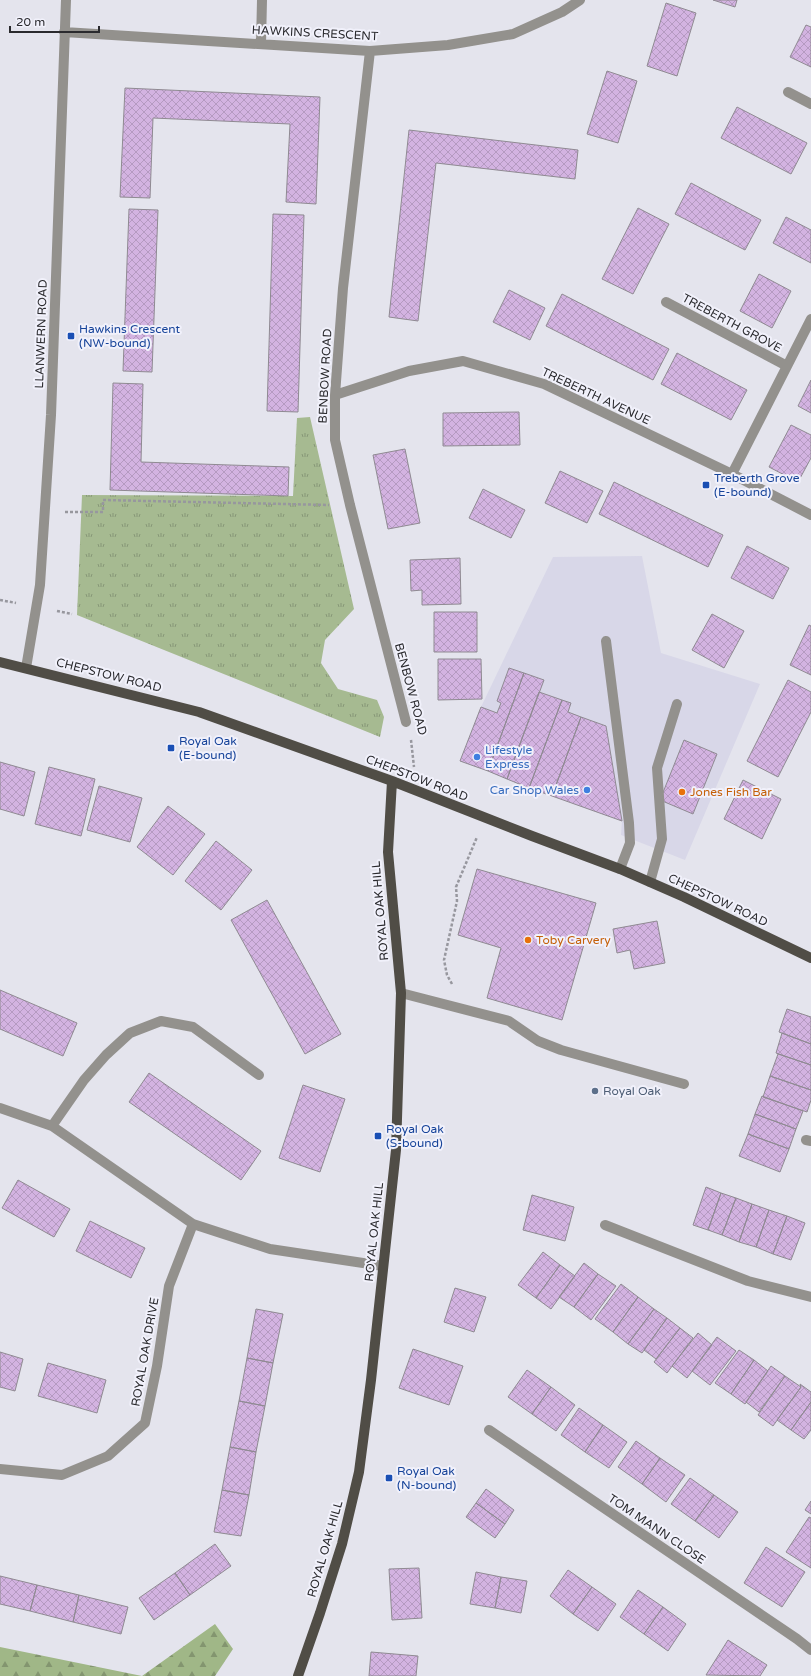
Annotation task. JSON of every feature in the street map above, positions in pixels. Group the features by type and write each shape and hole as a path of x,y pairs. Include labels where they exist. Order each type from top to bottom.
{"main road":[{"name":"CHEPSTOW ROAD","path":"0,662 199,712 392,781 484,818 620,869 811,958"},
{"name":"ROYAL OAK HILL","path":"298,1676 342,1544 359,1472 371,1380 396,1150 400,993 388,852 392,781"}],"street":[{"name":"LLANWERN ROAD","path":"26,668 40,585 51,415 66,0"},
{"path":"261,44 262,0"},
{"name":"HAWKINS CRESCENT","path":"64,32 370,50 448,45 513,34 562,12 580,0"},
{"name":"BENBOW ROAD","path":"370,50 343,288 335,395 335,440 350,505 406,722"},
{"path":"788,92 811,104"},
{"name":"TREBERTH GROVE","path":"666,302 787,366"},
{"name":"TREBERTH GROVE","path":"732,474 811,319"},
{"name":"TREBERTH AVENUE","path":"335,395 409,371 463,361 544,384 732,474 811,515"},
{"path":"606,641 629,823 630,843 620,869"},
{"path":"650,882 662,839 657,768 677,704"},
{"path":"400,993 509,1021 538,1041 561,1050 684,1084"},
{"path":"52,1126 84,1080 106,1055 130,1033 161,1021 193,1027 259,1074"},
{"path":"0,1108 52,1126 193,1224 270,1249 383,1266"},
{"name":"ROYAL OAK DRIVE","path":"0,1469 62,1475 108,1456 145,1423 157,1366 169,1286 193,1224"},
{"path":"605,1225 748,1281 811,1297"},
{"name":"TOM MANN CLOSE","path":"489,1430 811,1650"}],"path":[{"path":"45,512 103,512 103,500 350,505"},
{"name":"BENBOW ROAD","path":"406,722 413,745 416,790"},
{"path":"465,1010 447,975 444,960 457,901 456,886 484,818"}],"shaded area":[{"path":"642,556 661,653 760,684 685,860 621,835 622,821 460,761 481,707 553,557"}],"green space":[{"path":"310,417 354,609 325,640 321,663 338,689 377,700 384,717 380,737 77,615 82,495 293,496 297,418"},
{"path":"215,1624 233,1649 215,1676 142,1676"},
{"path":"0,1647 142,1676 0,1676"}],"building":[{"path":"713,0 737,0 735,7"},
{"path":"666,3 696,13 677,76 647,66"},
{"path":"806,25 811,27 811,67 790,57"},
{"path":"607,71 637,81 618,143 587,134"},
{"path":"125,88 320,97 316,204 286,202 290,124 153,118 150,198 120,197"},
{"path":"737,107 807,143 791,174 721,138"},
{"path":"409,130 578,150 575,179 436,163 418,321 389,317"},
{"path":"691,183 761,220 745,250 675,214"},
{"path":"638,208 669,224 633,294 602,279"},
{"path":"129,209 158,210 152,372 123,371"},
{"path":"273,214 304,215 298,412 267,411"},
{"path":"786,217 811,230 811,263 773,243"},
{"path":"759,274 791,291 772,328 740,311"},
{"path":"509,290 545,308 530,340 493,322"},
{"path":"562,294 669,349 653,380 546,326"},
{"path":"677,353 747,390 731,420 661,384"},
{"path":"811,380 811,413 798,406"},
{"path":"113,383 143,384 141,462 289,467 288,496 110,490"},
{"path":"519,412 520,445 443,446 443,413"},
{"path":"791,425 811,435 811,458 798,482 769,467"},
{"path":"405,449 420,523 388,529 373,455"},
{"path":"560,471 603,491 587,523 545,503"},
{"path":"614,482 723,535 708,567 599,514"},
{"path":"483,489 525,510 511,538 469,518"},
{"path":"747,546 789,568 773,599 731,578"},
{"path":"460,558 461,604 422,605 422,590 411,591 410,560"},
{"path":"434,612 477,612 477,652 434,652"},
{"path":"712,614 744,631 724,668 692,650"},
{"path":"809,625 811,626 811,675 790,665"},
{"path":"438,659 481,659 482,699 438,700"},
{"path":"509,668 524,673 488,771 460,761 481,707 497,713 501,703 497,701"},
{"path":"524,673 544,680 507,779 488,771"},
{"path":"788,680 811,692 811,712 778,777 747,761"},
{"path":"539,692 562,700 529,788 507,779"},
{"path":"562,700 571,703 568,712 581,717 552,796 529,788"},
{"path":"581,717 606,726 622,821 552,796"},
{"path":"684,740 717,754 693,814 660,800"},
{"path":"0,762 35,772 24,816 0,809"},
{"path":"49,767 95,779 81,836 35,824"},
{"path":"743,780 781,799 762,839 724,819"},
{"path":"99,786 142,798 130,842 87,830"},
{"path":"168,806 205,834 173,875 137,847"},
{"path":"216,841 252,870 221,910 185,881"},
{"path":"477,869 596,903 562,1020 487,998 501,948 458,935"},
{"path":"267,900 341,1034 305,1054 231,920"},
{"path":"657,921 665,963 634,969 630,950 617,953 613,929"},
{"path":"0,990 77,1023 63,1056 0,1029"},
{"path":"787,1009 811,1017 811,1044 779,1032"},
{"path":"782,1033 811,1044 811,1065 776,1053"},
{"path":"778,1054 811,1065 811,1090 770,1076"},
{"path":"149,1073 261,1151 241,1180 129,1102"},
{"path":"770,1076 811,1090 811,1100 807,1112 763,1097"},
{"path":"303,1085 345,1099 320,1172 279,1158"},
{"path":"762,1096 803,1111 796,1129 755,1114"},
{"path":"755,1114 796,1129 789,1149 748,1134"},
{"path":"748,1134 789,1149 780,1172 739,1156"},
{"path":"18,1180 70,1209 54,1237 2,1208"},
{"path":"706,1187 721,1193 708,1230 693,1225"},
{"path":"721,1193 736,1198 722,1235 708,1230"},
{"path":"532,1195 574,1207 565,1241 523,1230"},
{"path":"736,1198 752,1204 739,1242 722,1235"},
{"path":"752,1204 769,1210 756,1247 739,1242"},
{"path":"769,1210 787,1216 773,1254 756,1247"},
{"path":"787,1216 805,1223 791,1260 773,1254"},
{"path":"90,1221 145,1248 131,1278 76,1251"},
{"path":"543,1252 560,1265 536,1298 518,1285"},
{"path":"584,1263 598,1274 574,1307 559,1297"},
{"path":"560,1265 575,1276 551,1309 536,1298"},
{"path":"598,1274 616,1286 591,1320 574,1307"},
{"path":"621,1284 638,1297 613,1332 595,1319"},
{"path":"455,1288 486,1297 474,1332 444,1322"},
{"path":"638,1297 654,1309 628,1344 613,1332"},
{"path":"256,1309 283,1314 273,1363 247,1358"},
{"path":"654,1309 667,1318 642,1353 628,1344"},
{"path":"667,1318 680,1328 656,1359 644,1350"},
{"path":"680,1328 693,1338 667,1373 654,1362"},
{"path":"698,1333 712,1345 687,1378 672,1366"},
{"path":"717,1337 736,1351 710,1385 692,1371"},
{"path":"413,1349 463,1366 449,1405 399,1388"},
{"path":"739,1350 754,1360 731,1394 715,1383"},
{"path":"0,1352 23,1359 15,1391 0,1387"},
{"path":"247,1358 273,1363 265,1406 239,1401"},
{"path":"754,1360 768,1371 745,1404 731,1394"},
{"path":"48,1363 106,1380 97,1413 38,1396"},
{"path":"771,1366 785,1376 759,1412 746,1402"},
{"path":"527,1370 551,1387 532,1414 508,1397"},
{"path":"785,1376 801,1387 773,1426 758,1415"},
{"path":"800,1384 811,1392 811,1402 791,1430 777,1420 801,1387"},
{"path":"551,1387 575,1405 556,1431 532,1414"},
{"path":"239,1401 265,1406 256,1452 230,1447"},
{"path":"811,1402 811,1430 804,1439 791,1430"},
{"path":"579,1408 603,1425 585,1452 561,1435"},
{"path":"603,1425 627,1442 609,1468 585,1452"},
{"path":"636,1441 660,1458 642,1484 618,1467"},
{"path":"230,1447 256,1452 249,1495 222,1490"},
{"path":"660,1458 685,1475 666,1502 642,1484"},
{"path":"690,1478 714,1495 695,1521 671,1504"},
{"path":"486,1489 514,1510 505,1524 476,1503"},
{"path":"222,1490 249,1495 241,1536 214,1532"},
{"path":"714,1495 738,1512 719,1538 695,1521"},
{"path":"811,1501 811,1514 805,1510"},
{"path":"476,1503 505,1524 495,1538 466,1517"},
{"path":"809,1517 811,1518 811,1568 786,1552"},
{"path":"215,1544 231,1566 190,1595 175,1573"},
{"path":"766,1547 805,1572 782,1607 744,1583"},
{"path":"419,1568 422,1618 392,1620 389,1569"},
{"path":"568,1570 592,1587 573,1614 550,1596"},
{"path":"476,1572 501,1577 495,1608 470,1604"},
{"path":"175,1573 190,1595 154,1620 139,1598"},
{"path":"0,1576 37,1585 30,1611 0,1604"},
{"path":"501,1577 527,1581 521,1613 495,1608"},
{"path":"37,1585 79,1595 73,1622 30,1611"},
{"path":"592,1587 616,1604 598,1631 573,1614"},
{"path":"638,1590 663,1607 644,1634 620,1617"},
{"path":"79,1595 128,1607 121,1634 73,1622"},
{"path":"663,1607 686,1624 668,1651 644,1634"},
{"path":"728,1640 767,1665 760,1676 706,1675"},
{"path":"371,1652 418,1656 416,1676 369,1676"}],"place":[{"name":"Hawkins Crescent (NW-bound)","path":"71,336"},
{"name":"Treberth Grove (E-bound)","path":"706,485"},
{"name":"Royal Oak (E-bound)","path":"171,748"},
{"name":"Lifestyle Express","path":"477,757"},
{"name":"Car Shop Wales","path":"587,790"},
{"name":"Jones Fish Bar","path":"682,792"},
{"name":"Toby Carvery","path":"528,940"},
{"name":"Royal Oak","path":"595,1091"},
{"name":"Royal Oak (S-bound)","path":"378,1136"},
{"name":"Royal Oak (N-bound)","path":"389,1478"}]}
